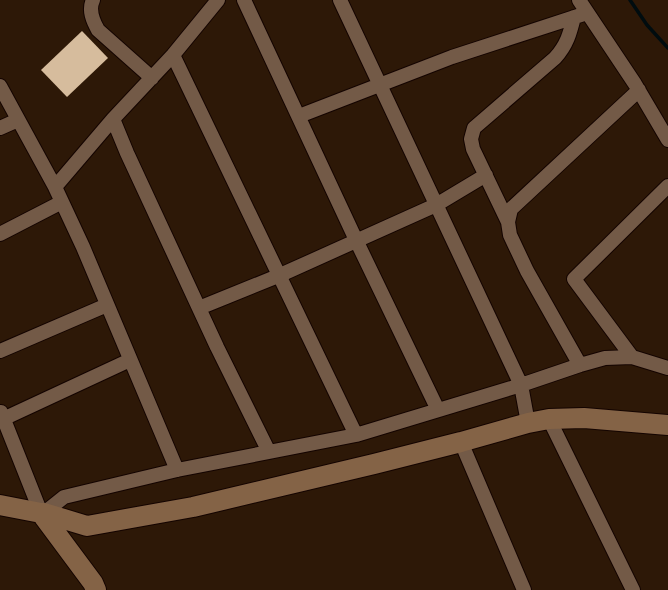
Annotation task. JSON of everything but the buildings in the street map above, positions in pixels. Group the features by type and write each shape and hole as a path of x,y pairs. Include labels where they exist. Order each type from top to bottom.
{"street":[{"path":"93,0 91,10 92,17 98,30 152,78"},
{"path":"55,187 114,119 173,56 218,0"},
{"path":"244,0 356,240 438,410"},
{"path":"579,0 581,15 639,90 668,140"},
{"path":"343,1 436,205 521,385 528,423"},
{"path":"299,116 452,57 581,15"},
{"path":"580,365 527,271 510,235 508,222 473,149 471,139 474,128 548,65 560,52 581,15"},
{"path":"173,56 356,435"},
{"path":"0,86 55,187 83,247 177,470"},
{"path":"508,222 511,209 639,90"},
{"path":"114,119 127,153 217,347 269,452"},
{"path":"0,128 18,120"},
{"path":"199,308 278,276 436,205 486,175"},
{"path":"632,357 574,279 668,186"},
{"path":"0,234 62,202"},
{"path":"0,351 107,305"},
{"path":"43,513 64,497 177,470 356,435 605,358 632,357 668,368"},
{"path":"96,590 93,583 43,513 2,415 130,360"},
{"path":"0,505 43,513 87,526 193,507 374,464 528,423 549,419 584,418 668,425"},
{"path":"549,419 633,590"},
{"path":"461,442 524,590"}],"waterway":[{"path":"630,0 647,25 668,48"}]}
